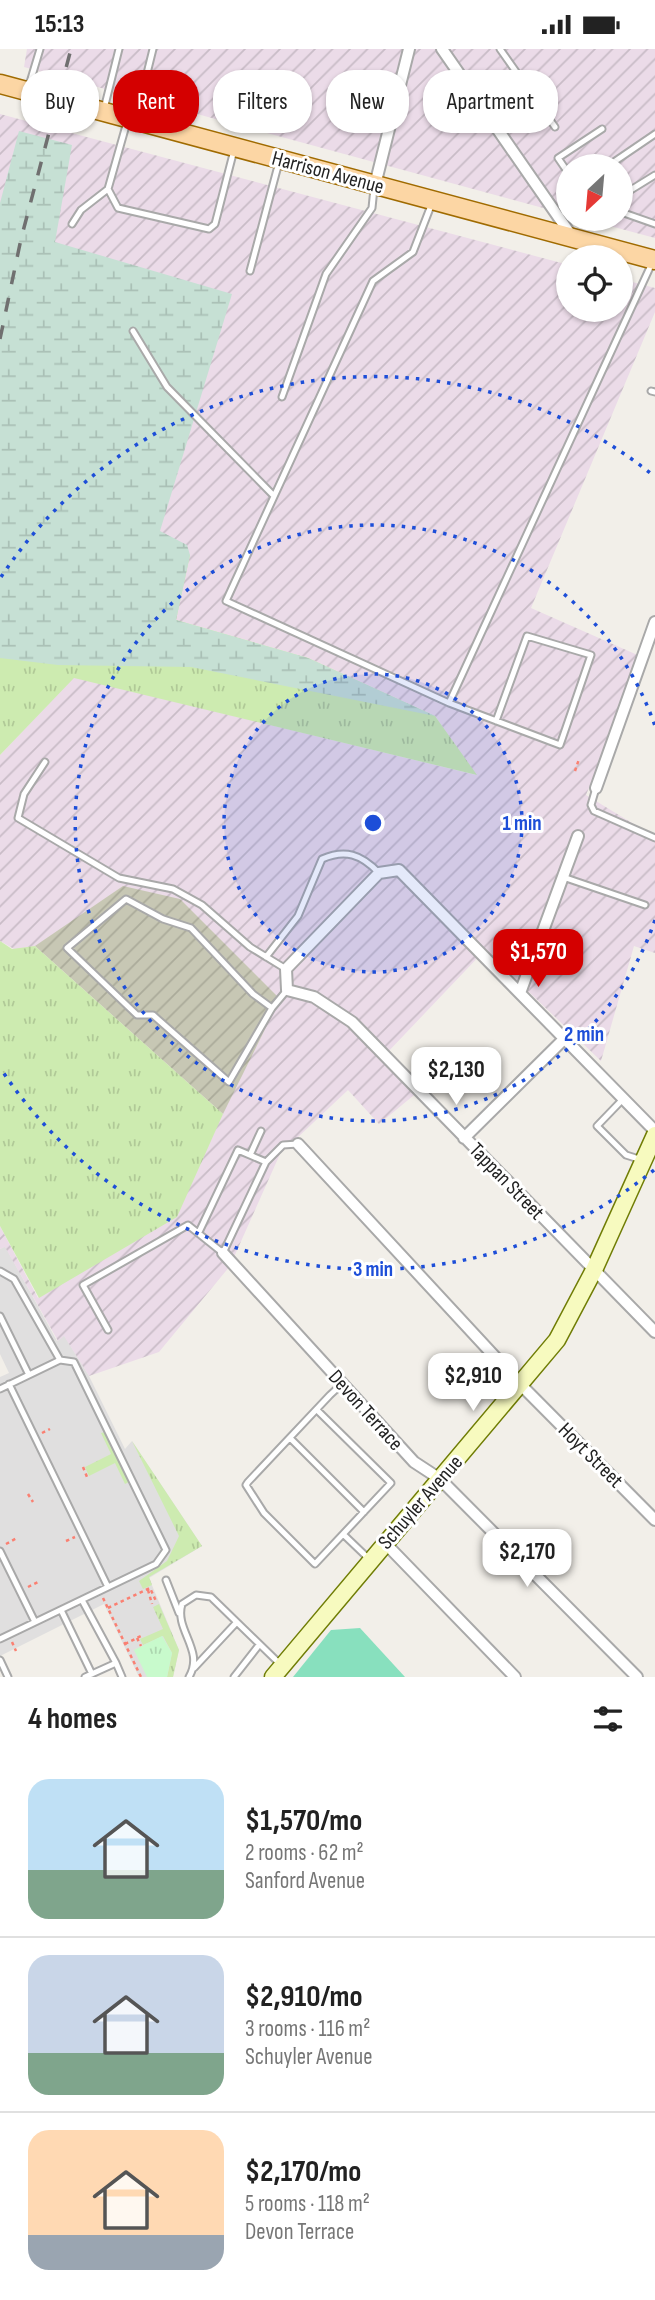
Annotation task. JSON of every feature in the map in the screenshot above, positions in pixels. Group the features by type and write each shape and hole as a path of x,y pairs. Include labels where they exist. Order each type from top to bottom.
{"main road":[{"name":"Harrison Avenue","path":"0,84 21,90"},
{"name":"Harrison Avenue","path":"99,111 113,115"},
{"name":"Harrison Avenue","path":"181,133 654,260"},
{"name":"Schuyler Avenue","path":"277,1672 521,1385 556,1340 594,1270 645,1161 655,1133"}],"street":[{"path":"374,185 409,49"},
{"path":"442,49 573,238"},
{"path":"596,788 655,622"},
{"path":"520,993 578,835"},
{"path":"288,990 286,969 379,873 399,870 655,1133"},
{"name":"Tappan Street","path":"288,990 314,997 352,1022 655,1332"},
{"path":"464,1138 564,1039"},
{"name":"Hoyt Street","path":"298,1144 521,1385 655,1520"},
{"name":"Devon Terrace","path":"223,1253 414,1462 440,1479 637,1677"},
{"path":"385,1543 515,1677"}],"lane":[{"path":"32,70 40,49"},
{"path":"104,112 120,49"},
{"path":"148,70 153,49"},
{"path":"500,49 515,70"},
{"path":"0,76 21,89"},
{"path":"564,154 602,129"},
{"path":"72,225 82,210 108,190 128,133"},
{"path":"626,154 655,134"},
{"path":"108,190 118,208 209,229 215,224 235,147"},
{"path":"250,271 280,159"},
{"path":"634,188 655,175"},
{"path":"282,397 326,274 372,208 374,185"},
{"path":"432,200 414,251 373,281 226,601 449,703 496,721 561,745 591,655 527,636 496,721"},
{"path":"634,217 655,224"},
{"path":"449,703 654,260"},
{"path":"133,331 167,387 274,495"},
{"path":"46,762 24,794 18,818 118,878 173,889 202,905 286,969"},
{"path":"596,788 591,805 594,811 655,838"},
{"path":"267,957 298,916 322,859 339,852 368,861 379,873"},
{"path":"562,877 645,905"},
{"path":"272,1008 253,994 191,928 163,919 126,899 67,948 137,1015 153,1015 229,1082 272,1008 288,990"},
{"path":"623,1099 597,1126 626,1154 645,1161"},
{"path":"250,1155 261,1131"},
{"path":"108,1330 83,1285 188,1225 223,1253 266,1162 283,1145 298,1144"},
{"path":"199,1233 239,1150 266,1162"},
{"path":"0,1271 14,1279 60,1360"},
{"path":"0,1316 29,1375"},
{"path":"0,1389 60,1360 67,1359 79,1367 166,1550 161,1560 140,1572 0,1639"},
{"path":"9,1384 108,1587"},
{"path":"317,1410 390,1481 344,1535 313,1564 264,1513 246,1489 248,1482 290,1437 342,1384"},
{"path":"290,1437 364,1512"},
{"path":"344,1535 370,1560"},
{"path":"0,1551 34,1622"},
{"path":"166,1580 192,1642 194,1668"},
{"path":"179,1614 188,1598 196,1595 211,1597 259,1645 277,1672"},
{"path":"82,1600 122,1677"},
{"path":"61,1610 92,1674"},
{"path":"189,1677 194,1668 236,1623"},
{"path":"234,1677 259,1645"},
{"path":"0,1660 8,1677"},
{"path":"85,1677 116,1663"}],"path":[{"path":"575,771 579,759"},
{"path":"42,1433 50,1429"},
{"path":"83,1467 87,1477"},
{"path":"28,1493 33,1503"},
{"path":"66,1541 75,1537"},
{"path":"5,1544 16,1538"},
{"path":"26,1588 38,1582"},
{"path":"108,1608 130,1600 150,1588 156,1601"},
{"path":"148,1590 152,1604"},
{"path":"100,1591 141,1677"},
{"path":"125,1644 139,1637 141,1646"},
{"path":"6,1647 13,1644"}],"shaded area":[{"path":"27,49 655,49 655,238 629,231 634,231 634,154 556,154 556,211 267,133 312,133 312,70 213,70 213,118 199,115 199,70 113,70 113,91 99,87 99,70 35,70 24,67"},
{"path":"0,114 21,120 21,133 72,133 556,262 556,322 633,322 633,282 655,288 655,312 531,608 642,657 586,795 655,837 655,953 634,946 601,1061 485,950 385,1055 419,1091 379,1124 348,1090 280,1154 230,1266 159,1352 89,1376 64,1336 58,1341 5,1247 0,1249 0,1226 38,1298 223,1114 70,981 0,941 0,755 74,677 476,775 435,716 308,658 176,620 0,479"},
{"path":"123,886 180,899 280,999 223,1114 35,946"},
{"path":"5,1246 57,1341 64,1335 89,1376 125,1449 132,1441 202,1546 149,1578 179,1650 173,1677 139,1677 104,1604 0,1656 0,1377 9,1373 0,1354 0,1249"}],"green space":[{"path":"19,131 72,145 55,242 232,294 160,531 187,545 190,555 176,620 308,658 435,716 191,667 58,665 0,658 0,203"},
{"path":"0,479 190,555 176,620 308,658 435,716 477,775 74,678 0,755"},
{"path":"0,941 12,949 35,946 223,1114 177,1217 39,1298 0,1226"},
{"path":"105,1432 129,1482 125,1484 115,1463 89,1476 85,1467 111,1454 101,1433"},
{"path":"132,1441 202,1546 149,1577 152,1585 143,1589 139,1581 167,1561 179,1536"},
{"path":"159,1604 179,1650 173,1677 167,1677 172,1653 163,1636 143,1645 140,1639 163,1629 153,1607"},
{"path":"360,1628 405,1677 293,1677 331,1630"},
{"path":"162,1636 172,1653 167,1677 147,1677 134,1650"}],"railway":[{"path":"0,339 21,239 71,49"}]}
